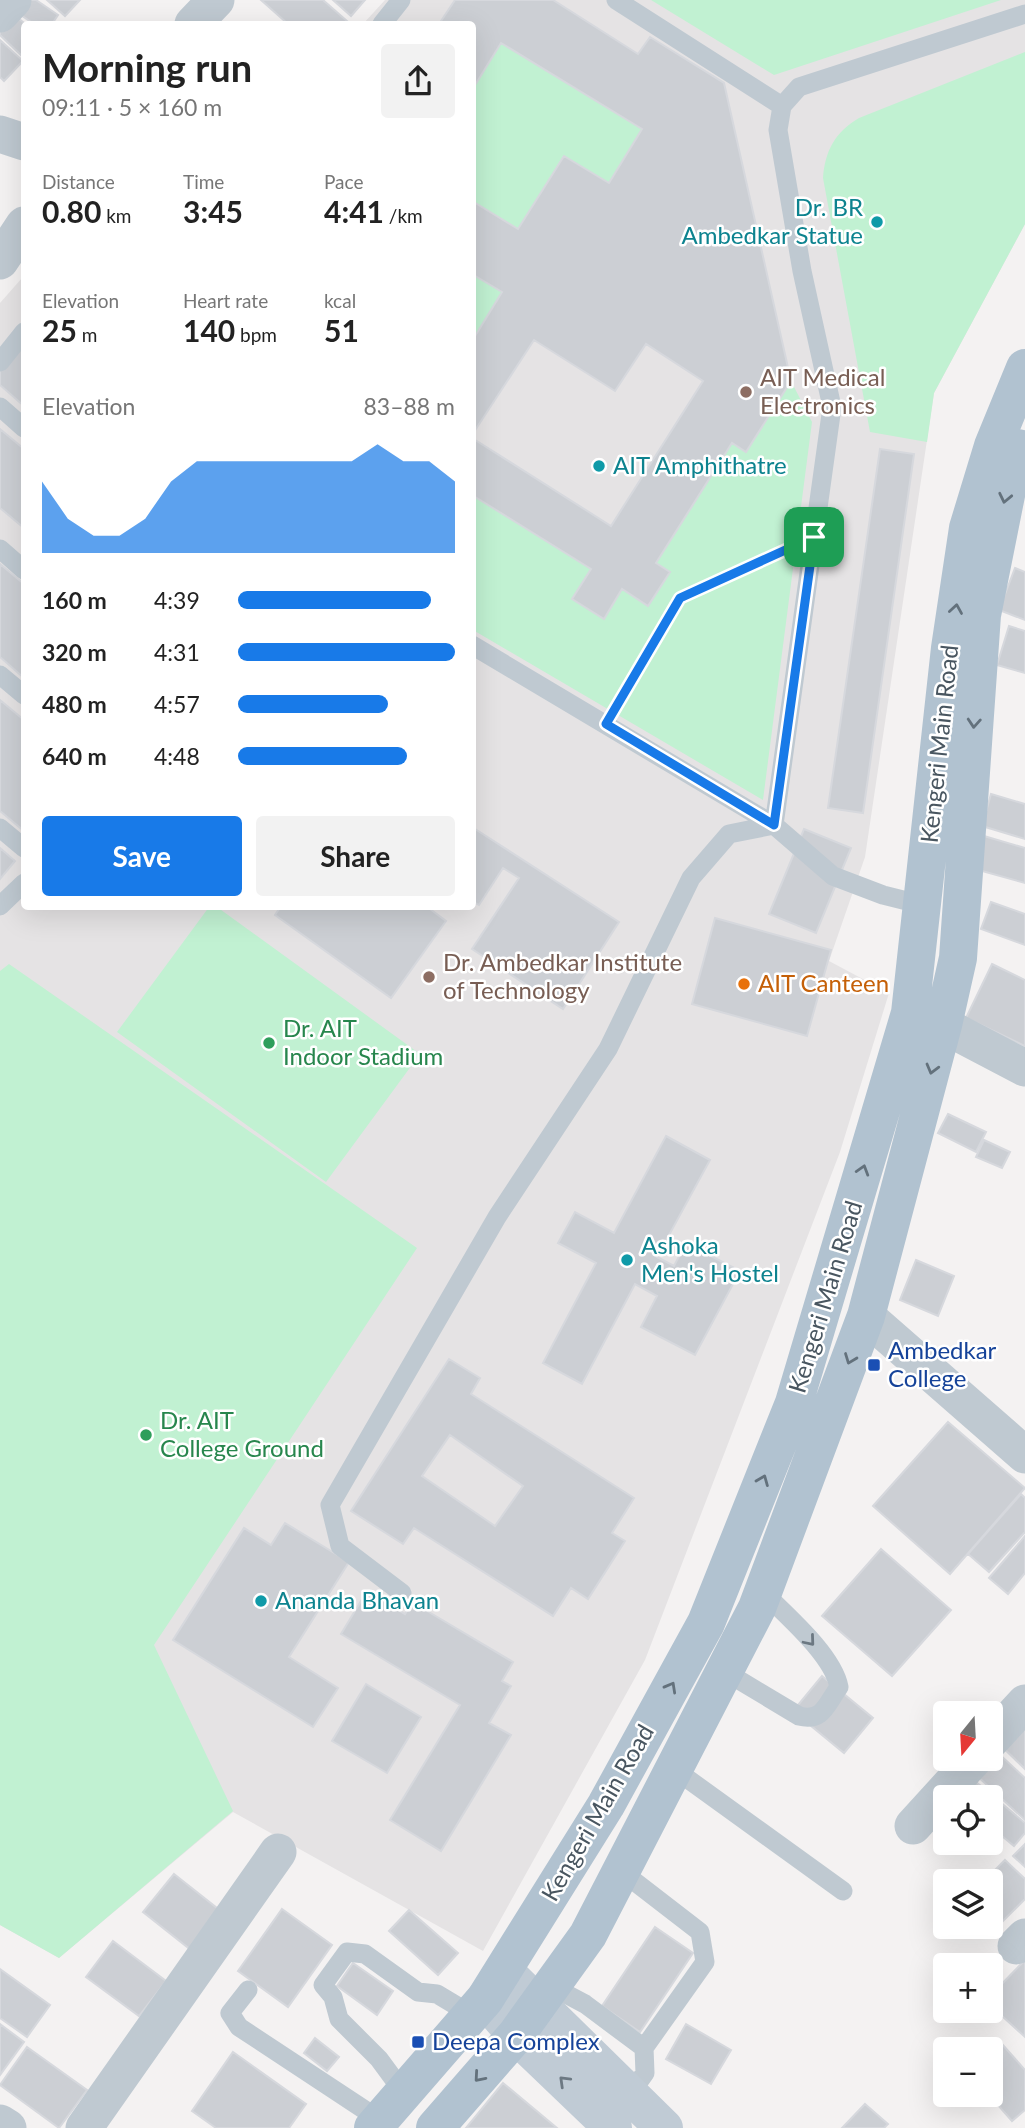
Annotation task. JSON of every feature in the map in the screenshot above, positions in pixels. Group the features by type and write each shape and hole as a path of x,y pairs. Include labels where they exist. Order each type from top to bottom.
{"main road":[{"name":"Kengeri Main Road","path":"386,2114 487,1995 606,1805 706,1623 794,1403 911,1013 950,648 968,528 993,446 1025,368"},
{"name":"Kengeri Main Road","path":"435,2128 535,2008 588,1935 763,1592 866,1316 943,1025 958,958 982,615 1014,455 1025,433"},
{"path":"918,948 958,958"},
{"path":"487,1995 535,2008 664,2128"},
{"path":"535,2008 613,2128"}],"street":[{"path":"0,14 13,0"},
{"path":"196,21 216,0"},
{"path":"0,134 21,141"},
{"path":"0,261 21,230"},
{"path":"943,1025 1025,1068"},
{"path":"866,1316 1025,1455"},
{"path":"1003,1727 1025,1703"},
{"path":"913,1826 963,1771"},
{"path":"84,2128 278,1852"},
{"path":"0,2123 8,2128"}],"lane":[{"path":"384,21 401,0"},
{"path":"616,0 782,106"},
{"path":"774,825 832,407 802,271 778,130 782,106 799,87 1025,14"},
{"path":"0,362 21,336"},
{"path":"0,407 21,425"},
{"path":"0,549 21,567"},
{"path":"476,647 774,825 833,876 883,895 923,905"},
{"path":"0,675 21,692"},
{"path":"402,1593 340,1546 330,1505 497,1217 608,1049 691,877 729,834 774,825"},
{"path":"0,828 21,846"},
{"path":"0,906 21,886"},
{"path":"724,1671 799,1716 811,1719 819,1715 839,1688 837,1679 812,1641 763,1592"},
{"path":"674,1769 843,1891"},
{"path":"621,1871 700,1932 705,1962 644,2048 645,2073 630,2094"},
{"path":"386,2114 379,2059 340,2019 333,1997 323,1985 347,1952 365,1954 418,1992 487,1995"},
{"path":"248,1990 230,2014 239,2027 386,2114"},
{"path":"535,2008 585,2004 644,2048"}],"path":[{"path":"606,724 680,598 814,537"}],"shaded area":[{"name":"Dr. Ambedkar Institute of Technology","path":"385,0 1025,0 1025,224 934,393 865,857 829,961 889,993 840,1152 645,1660 483,1951 233,1812 59,1958 0,1925 0,303 21,279 21,910 476,910 476,21 366,21"}],"green space":[{"path":"651,0 1001,0 774,75"},
{"path":"501,43 642,129 609,183 563,156 518,229 476,203 476,84"},
{"path":"1025,52 1025,224 934,393 927,442 870,432 823,178 829,151 844,129 859,118"},
{"path":"476,276 502,292 476,336"},
{"path":"791,381 812,422 763,800 476,632 476,497 591,569 572,599 622,589 648,606 670,572 656,563 732,443 746,451"},
{"name":"Dr. AIT Indoor Stadium","path":"207,910 221,910 420,1054 326,1182 117,1032"},
{"name":"Dr. AIT College Ground","path":"9,964 417,1248 154,1645 233,1811 59,1958 0,1925 0,971"}],"building":[{"path":"19,0 36,0 58,15 54,21 30,21 12,9"},
{"path":"47,0 80,0 65,16"},
{"path":"261,0 323,0 347,21 285,21"},
{"path":"333,0 365,0 351,16"},
{"path":"455,0 553,0 638,54 650,37 724,83 791,381 746,452 732,443 656,563 670,572 648,606 622,589 604,619 572,599 591,569 476,497 476,441 611,526 703,381 646,344 615,391 534,340 476,429 476,334 502,292 476,276 476,203 518,229 564,156 609,183 642,129 501,43 476,84 476,21 441,21"},
{"path":"8,9 22,21 21,55 0,35 0,18"},
{"path":"0,40 21,59 21,63 4,81 0,77"},
{"path":"21,342 21,403 0,385 0,367"},
{"path":"0,429 21,446 21,526 0,508"},
{"path":"880,449 914,454 863,813 828,808"},
{"path":"0,564 21,582 21,675 0,657"},
{"path":"1015,568 1025,572 1025,620 999,610"},
{"path":"1009,626 1025,631 1025,673 997,665"},
{"path":"0,700 21,718 21,828 0,811"},
{"path":"991,794 1025,804 1025,839 982,826"},
{"path":"804,829 851,848 816,933 769,914"},
{"path":"476,830 619,922 563,1009 472,949 519,878 503,868 479,905 476,903"},
{"path":"984,836 1025,848 1025,883 975,869"},
{"path":"0,848 15,861 0,879"},
{"path":"991,902 1025,914 1025,945 981,929"},
{"path":"278,910 431,910 446,921 391,998 275,915"},
{"path":"715,918 831,950 807,1036 692,1004"},
{"path":"992,964 1025,980 1025,1046 966,1018"},
{"path":"948,1114 986,1132 976,1152 938,1133"},
{"name":"Ashoka Men's Hostel","path":"666,1136 710,1160 657,1257 674,1266 686,1243 740,1271 695,1355 641,1327 657,1296 635,1284 582,1384 543,1363 596,1263 558,1243 575,1212 614,1233"},
{"path":"984,1140 1010,1152 1002,1168 976,1157"},
{"path":"916,1260 954,1276 938,1316 900,1300"},
{"path":"449,1359 480,1378 471,1394 634,1498 612,1533 625,1541 588,1599 571,1588 553,1616 414,1528 403,1544 351,1511","holes":["450,1435 523,1486 495,1526 422,1476"]},
{"path":"948,1422 1025,1488 950,1574 873,1506"},
{"path":"1021,1494 1025,1498 1025,1532 989,1572 968,1554"},
{"name":"Ananda Bhavan","path":"285,1523 349,1562 289,1657 338,1688 313,1727 173,1640 244,1528 271,1545"},
{"path":"1025,1536 1025,1573 1008,1594 989,1578"},
{"path":"881,1549 951,1610 892,1676 822,1616"},
{"name":"Ananda Bhavan","path":"367,1591 405,1614 412,1602 513,1662 502,1681 511,1686 489,1723 511,1735 441,1851 390,1820 460,1705 341,1634"},
{"path":"822,1676 873,1718 844,1753 793,1711"},
{"path":"366,1684 421,1717 387,1773 332,1741"},
{"path":"1025,1713 1025,1769 1003,1748 1003,1736"},
{"path":"1003,1758 1025,1778 1025,1820 1003,1800 1003,1785 987,1785 976,1775 980,1771 1003,1771"},
{"path":"1003,1805 1025,1823 1025,1833 1014,1846 1003,1837"},
{"path":"1025,1844 1025,1867 1013,1856"},
{"path":"1005,1860 1025,1879 1025,1899 1003,1921 1003,1869 996,1869"},
{"path":"174,1874 222,1912 191,1950 143,1912"},
{"path":"282,1909 332,1945 288,2007 238,1971"},
{"path":"409,1910 458,1953 438,1975 389,1931"},
{"path":"655,1927 693,1953 640,2032 602,2006"},
{"path":"113,1941 166,1981 139,2016 86,1977"},
{"path":"1025,1960 1025,2037 1003,2017 1003,1983"},
{"path":"353,1963 393,1991 377,2015 337,1986"},
{"path":"0,1969 50,2005 27,2037 0,2018"},
{"path":"0,2024 24,2042 0,2075"},
{"path":"686,2024 731,2050 711,2084 666,2059"},
{"path":"315,2038 339,2057 327,2071 304,2053"},
{"path":"1003,2045 1025,2070 1025,2110 1012,2121 1000,2107 1003,2107"},
{"path":"27,2047 87,2090 59,2128 0,2085"},
{"path":"233,2052 306,2104 289,2128 216,2128 192,2111"},
{"path":"503,2083 557,2128 466,2128"},
{"path":"865,2104 888,2124 884,2128 842,2128"}],"place":[{"name":"Dr. BR Ambedkar Statue","path":"877,222"},
{"name":"AIT Medical Electronics","path":"746,392"},
{"name":"AIT Amphithatre","path":"599,466"},
{"name":"Dr. Ambedkar Institute of Technology","path":"429,977"},
{"name":"AIT Canteen","path":"744,984"},
{"name":"Dr. AIT Indoor Stadium","path":"269,1043"},
{"name":"Ashoka Men's Hostel","path":"627,1260"},
{"name":"Ambedkar College","path":"874,1365"},
{"name":"Dr. AIT College Ground","path":"146,1435"},
{"name":"Ananda Bhavan","path":"261,1601"},
{"name":"Deepa Complex","path":"418,2042"}],"route":[{"path":"814,537 800,633 774,825 606,724 680,598 814,537"}]}
